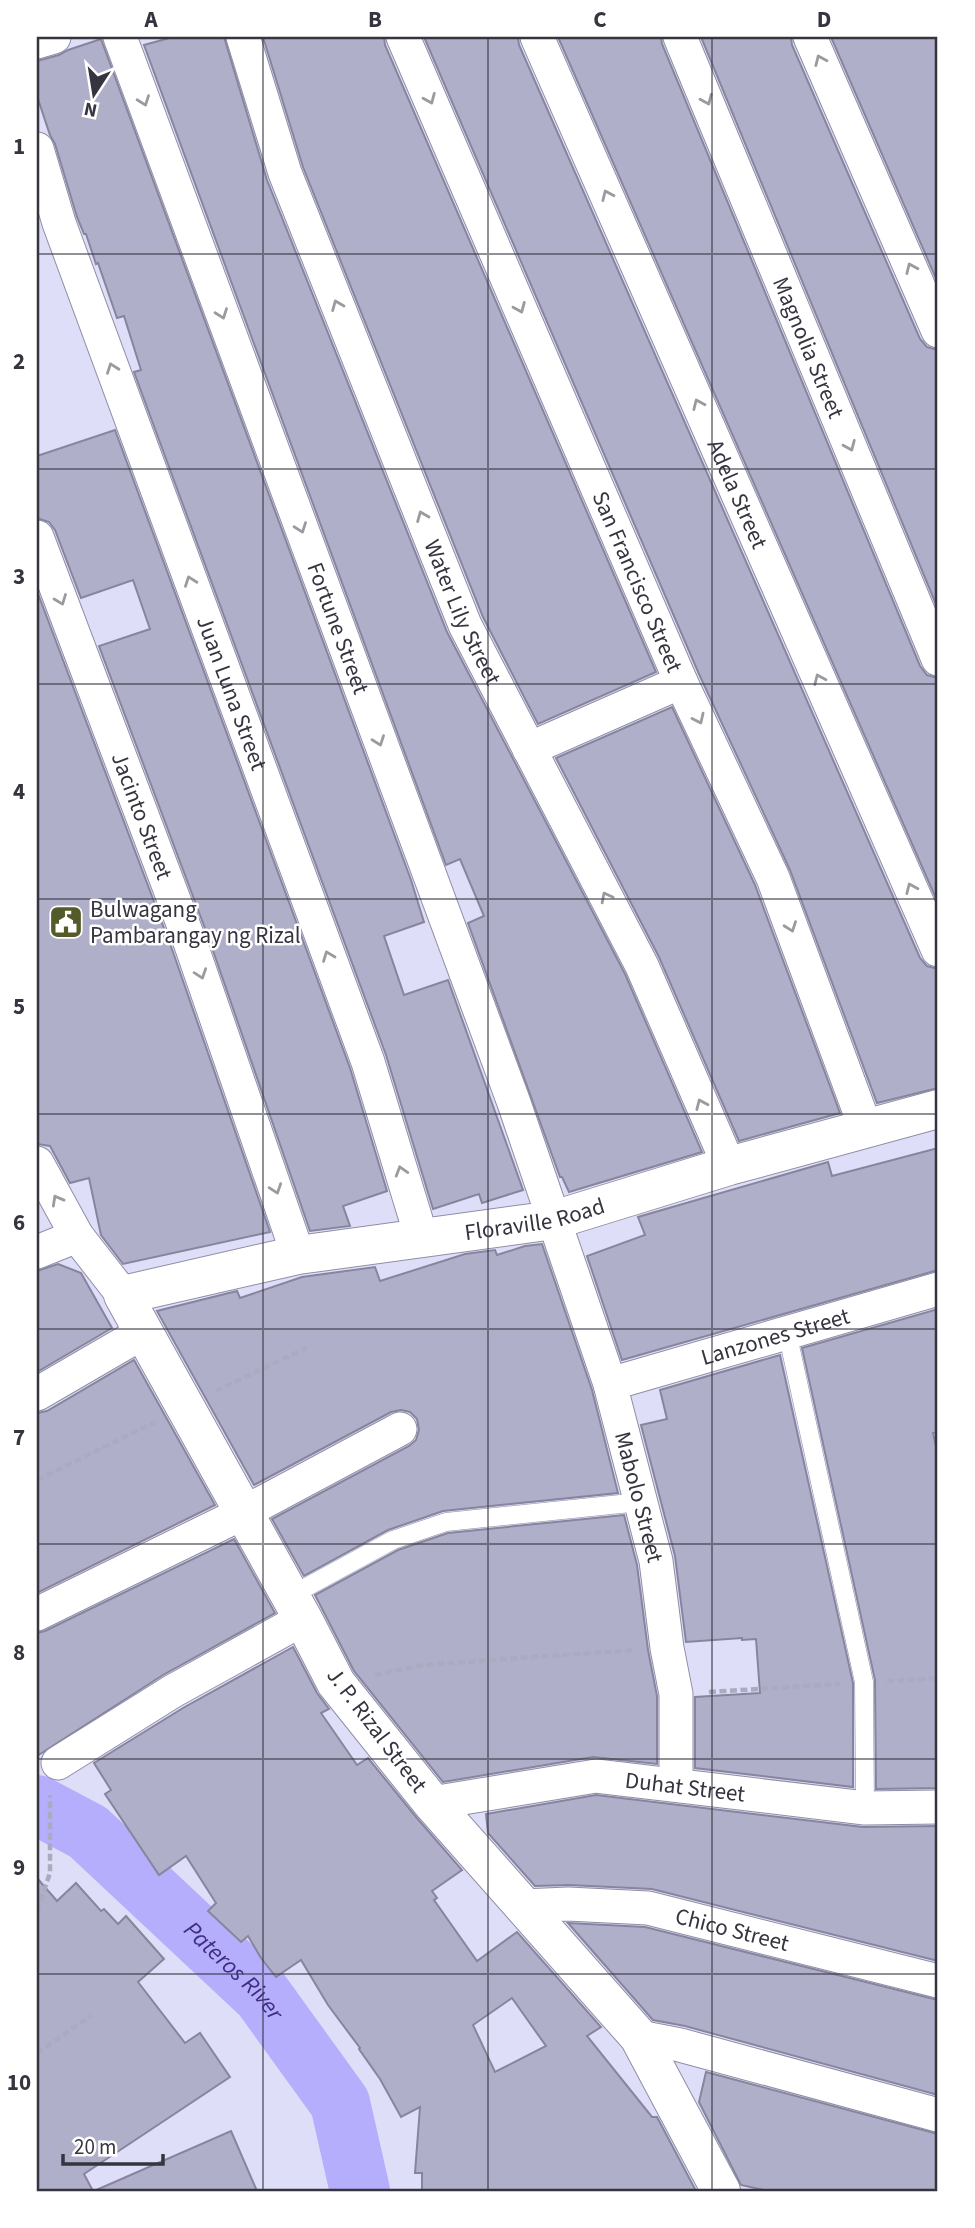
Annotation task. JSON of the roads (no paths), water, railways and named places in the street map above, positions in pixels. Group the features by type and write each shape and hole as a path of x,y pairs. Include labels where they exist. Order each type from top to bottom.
{"street":[{"path":"37,42 54,37"},
{"name":"Fortune Street","path":"120,37 514,1102 554,1220"},
{"name":"Water Lily Street","path":"243,37 285,173 465,625 642,967 729,1166"},
{"name":"San Francisco Street","path":"403,37 681,682 773,878 866,1129"},
{"name":"Adela Street","path":"537,37 938,950"},
{"name":"Magnolia Street","path":"681,37 938,659"},
{"path":"810,37 938,331"},
{"name":"Juan Luna Street","path":"37,149 64,236 368,1062 421,1236"},
{"name":"Jacinto Street","path":"37,537 191,945 298,1255"},
{"path":"529,749 681,682"},
{"name":"Floraville Road","path":"123,1295 298,1255 421,1236 554,1220 729,1166 938,1109"},
{"name":"J. P. Rizal Street","path":"37,1163 77,1236 123,1295 336,1683 432,1803 639,2037 722,2191"},
{"name":"Mabolo Street","path":"554,1220 610,1384 656,1561 676,1694 676,1784"},
{"path":"37,1252 77,1236"},
{"name":"Lanzones Street","path":"610,1384 938,1289"},
{"path":"37,1394 142,1333"},
{"path":"37,1614 243,1513 400,1429"},
{"path":"54,1778 173,1691 296,1608"},
{"name":"Duhat Street","path":"432,1803 596,1776 865,1808 938,1807"},
{"name":"Chico Street","path":"523,1906 568,1904 648,1908 938,1981"},
{"path":"639,2037 680,2045 938,2115"}],"lane":[{"path":"788,1332 864,1682 865,1808"},
{"path":"296,1608 393,1540 446,1522 640,1502"}],"waterway":[{"name":"Pateros River","path":"37,1805 88,1832 262,1995 340,2103 360,2191"}],"place":[{"name":"Bulwagang Pambarangay ng Rizal","path":"66,922"}]}
